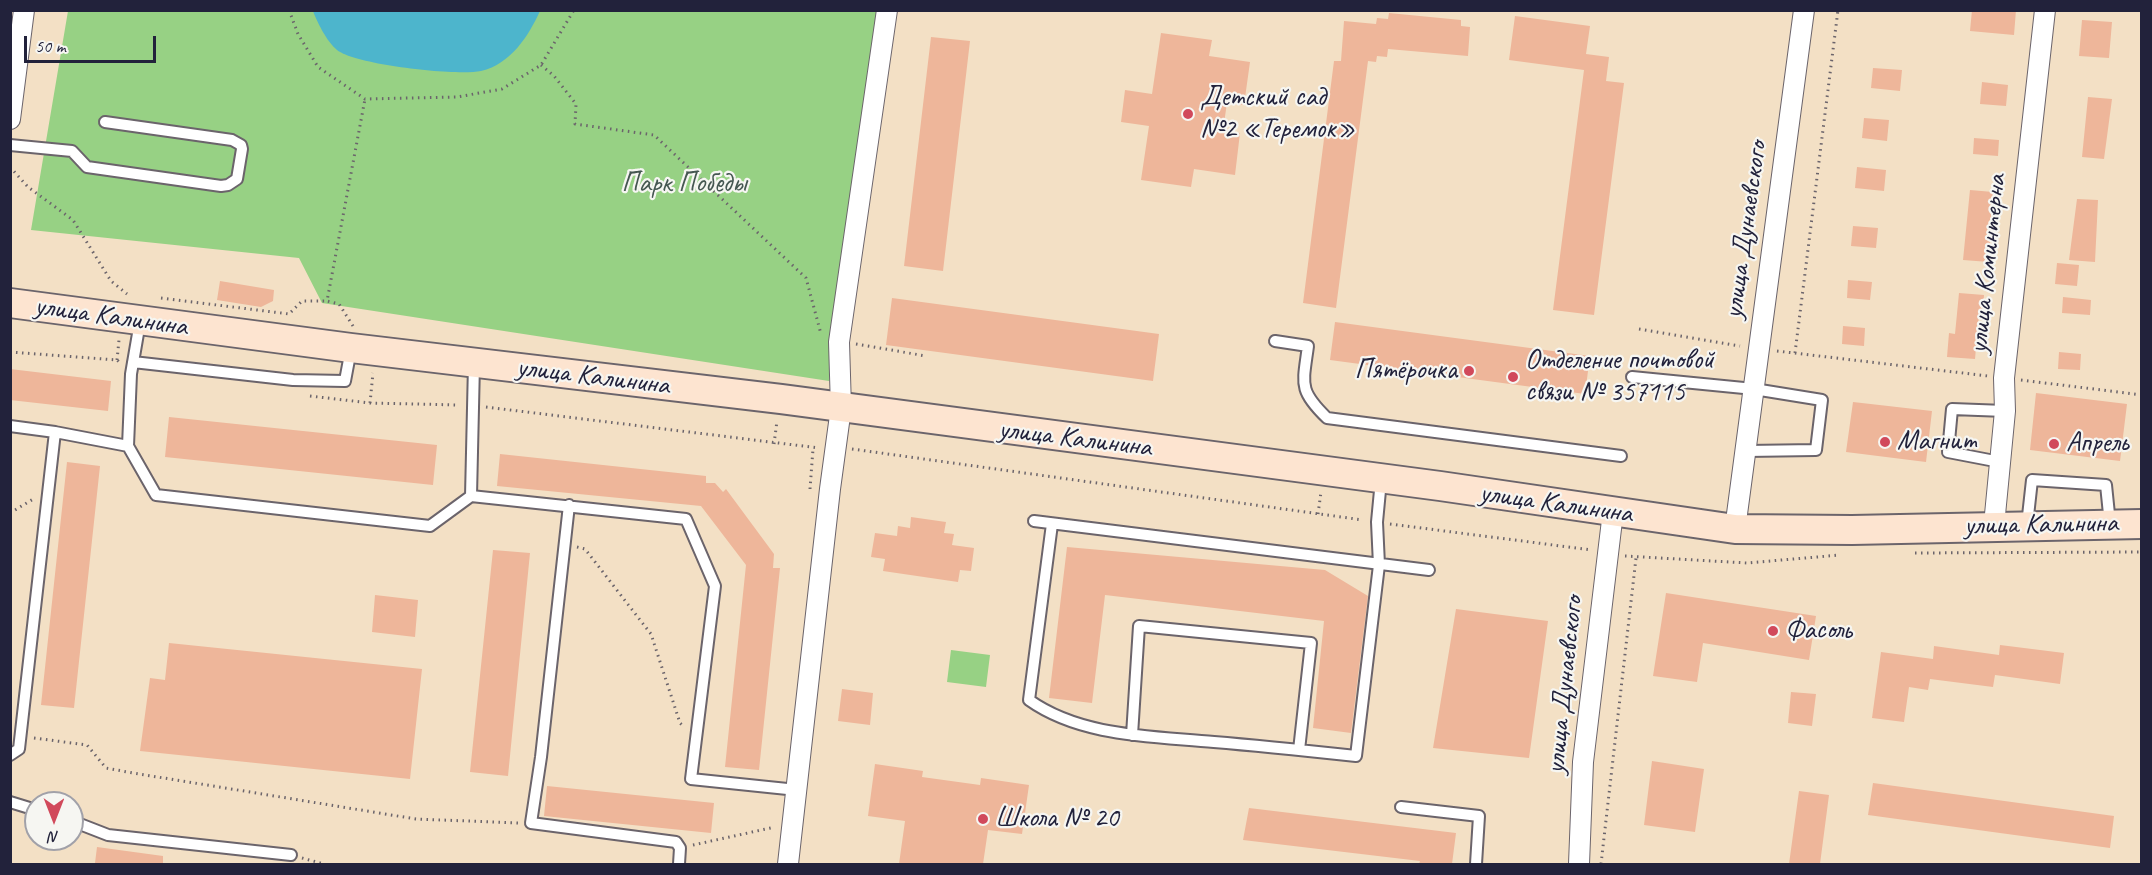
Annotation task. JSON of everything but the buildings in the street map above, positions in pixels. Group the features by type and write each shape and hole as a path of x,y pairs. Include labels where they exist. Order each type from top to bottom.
{"main road":[{"name":"улица Калинина","path":"10,303 138,308 363,349 841,408 1382,480 1735,530 2142,524"}],"street":[{"path":"10,119 24,10"},
{"path":"788,864 841,408 839,342 887,10"},
{"name":"улица Дунаевского","path":"1735,530 1804,10"},
{"name":"улица Коминтерна","path":"1994,525 2005,411 2004,378 2045,10"},
{"name":"улица Дунаевского","path":"1579,864 1583,762 1613,512"}],"lane":[{"path":"10,146 72,151 87,168 221,186 228,185 237,179 242,149 241,145 232,140 105,122"},
{"path":"138,308 131,374 128,447 156,495 430,526 471,496 686,519 715,586 691,779 797,790"},
{"path":"1275,341 1308,346 1304,382 1308,400 1328,418 1621,456"},
{"path":"133,362 293,380 345,381 363,349"},
{"path":"471,496 471,405 475,363"},
{"path":"1632,377 1754,389 1822,400 1816,450 1746,452"},
{"path":"2000,462 1948,452 1952,409 2005,411"},
{"path":"10,426 55,432 128,447"},
{"path":"10,755 19,749 55,432"},
{"path":"1052,524 1029,700 1050,715 1090,727 1132,735 1356,756 1379,566 1377,522 1382,480"},
{"path":"2026,525 2032,480 2106,485 2110,524"},
{"path":"568,505 541,758 531,823 676,842 680,848 678,864"},
{"path":"1034,521 1379,566 1429,570"},
{"path":"1132,735 1139,626 1311,644 1299,750"},
{"path":"1401,807 1479,816 1476,864"},
{"path":"84,825 108,834 291,855"}],"path":[{"path":"289,10 298,34 318,67 365,99 457,98 502,89 541,65 574,10"},
{"path":"1795,353 1838,10"},
{"path":"541,65 554,76 576,104 575,124 654,135 806,278 822,339 926,356"},
{"path":"327,301 365,99"},
{"path":"10,167 28,187 73,220 111,282 138,308"},
{"path":"159,298 289,314 302,301 327,301 339,304 353,327 377,335 363,349 370,403"},
{"path":"1639,329 1758,349 2142,395"},
{"path":"10,352 117,360 131,374"},
{"path":"302,395 370,403 471,405 793,447 836,447 1609,552 1636,558 1747,562 1849,554"},
{"path":"10,513 48,490"},
{"path":"564,544 585,549 651,634 680,723 696,739"},
{"path":"1908,554 2142,552"},
{"path":"1601,864 1636,558"},
{"path":"20,736 87,745 106,768 416,819 531,823"},
{"path":"680,848 780,826"},
{"path":"291,855 324,864"}],"green space":[{"name":"Парк Победы","path":"68,11 886,11 829,381 322,303 299,258 31,230"},
{"path":"951,650 990,655 986,687 947,682"}],"water":[{"path":"313,10 540,11 518,47 501,62 481,71 451,72 384,65 348,55 337,50 330,42"}],"place":[{"name":"Детский сад №2 «Теремок»","path":"1188,114"},
{"name":"Пятёрочка","path":"1469,371"},
{"name":"Отделение почтовой связи № 357115","path":"1513,377"},
{"name":"Магнит","path":"1885,442"},
{"name":"Апрель","path":"2054,444"},
{"name":"Фасоль","path":"1773,631"},
{"name":"Школа № 20","path":"983,819"}]}
